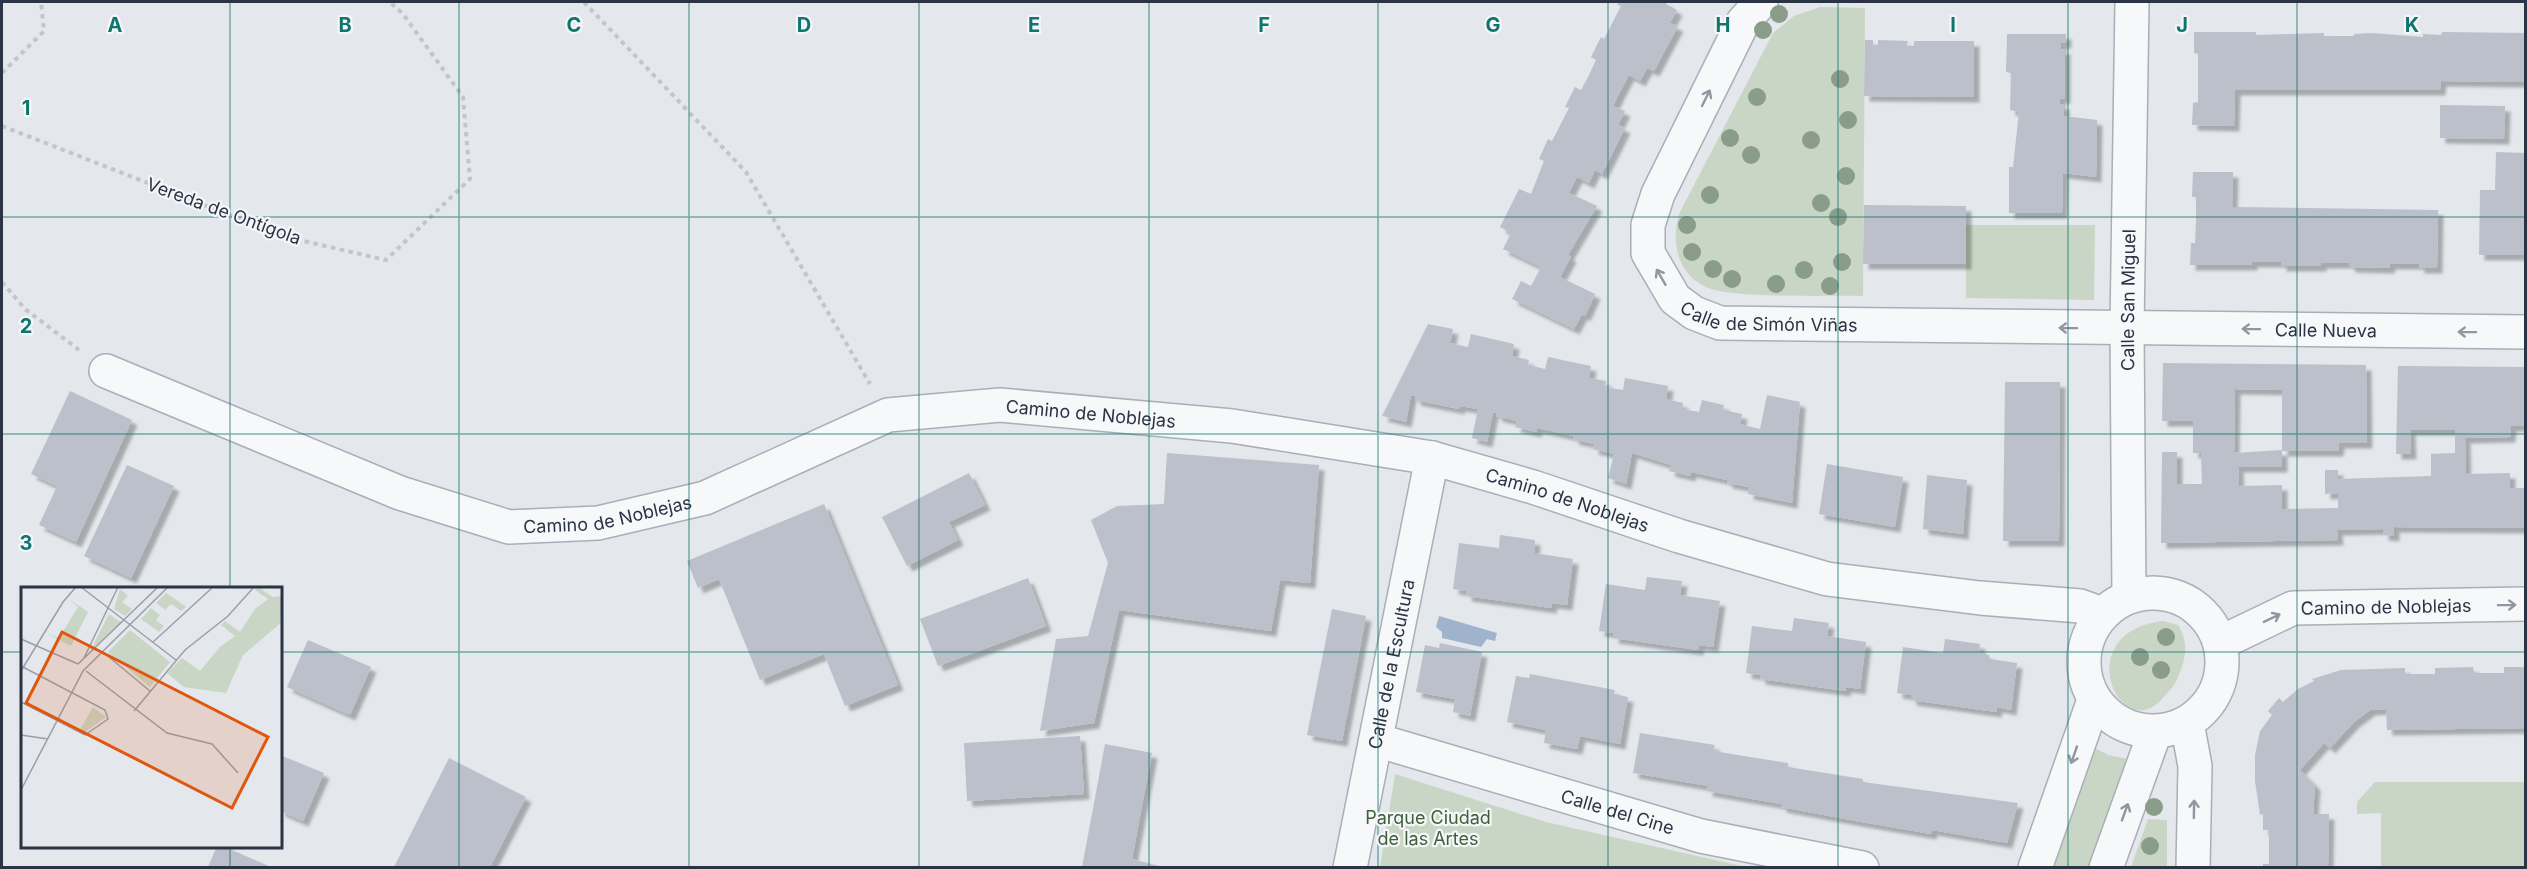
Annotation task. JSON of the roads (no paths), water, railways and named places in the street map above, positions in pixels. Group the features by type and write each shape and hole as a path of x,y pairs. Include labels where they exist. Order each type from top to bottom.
{"street":[{"name":"Calle de Simón Viñas","path":"1761,2 1743,22 1659,194 1648,225 1648,253 1675,299 1694,314 1720,322 2127,327"},
{"name":"Calle San Miguel","path":"2116,606 2127,327 2132,2"},
{"name":"Calle Nueva","path":"2127,327 2526,332"},
{"name":"Camino de Noblejas","path":"106,370 400,493 509,526 598,523 705,498 888,415 1012,406 1232,426 1432,458 1533,487 1679,536 1827,579 1980,598 2080,606 2116,606"},
{"name":"Calle de la Escultura","path":"1350,867 1432,458"},
{"path":"2152,593 2174,596 2194,606 2210,622 2220,643 2222,666 2217,688 2205,708 2187,723 2155,732 2131,728 2110,717 2094,699 2085,678 2083,656 2090,633 2116,606 2152,593"},
{"name":"Camino de Noblejas","path":"2220,643 2293,608 2526,604"},
{"path":"2035,867 2094,699"},
{"path":"2187,723 2195,766 2193,867"},
{"path":"2106,867 2155,732"},
{"name":"Calle del Cine","path":"1376,740 1701,836 1862,867"}],"water":[{"path":"1439,616 1497,633 1495,641 1487,639 1481,647 1442,638 1442,632 1436,627"}],"park label":[{"name":"Parque Ciudad de las Artes","path":"1428,827"}]}
